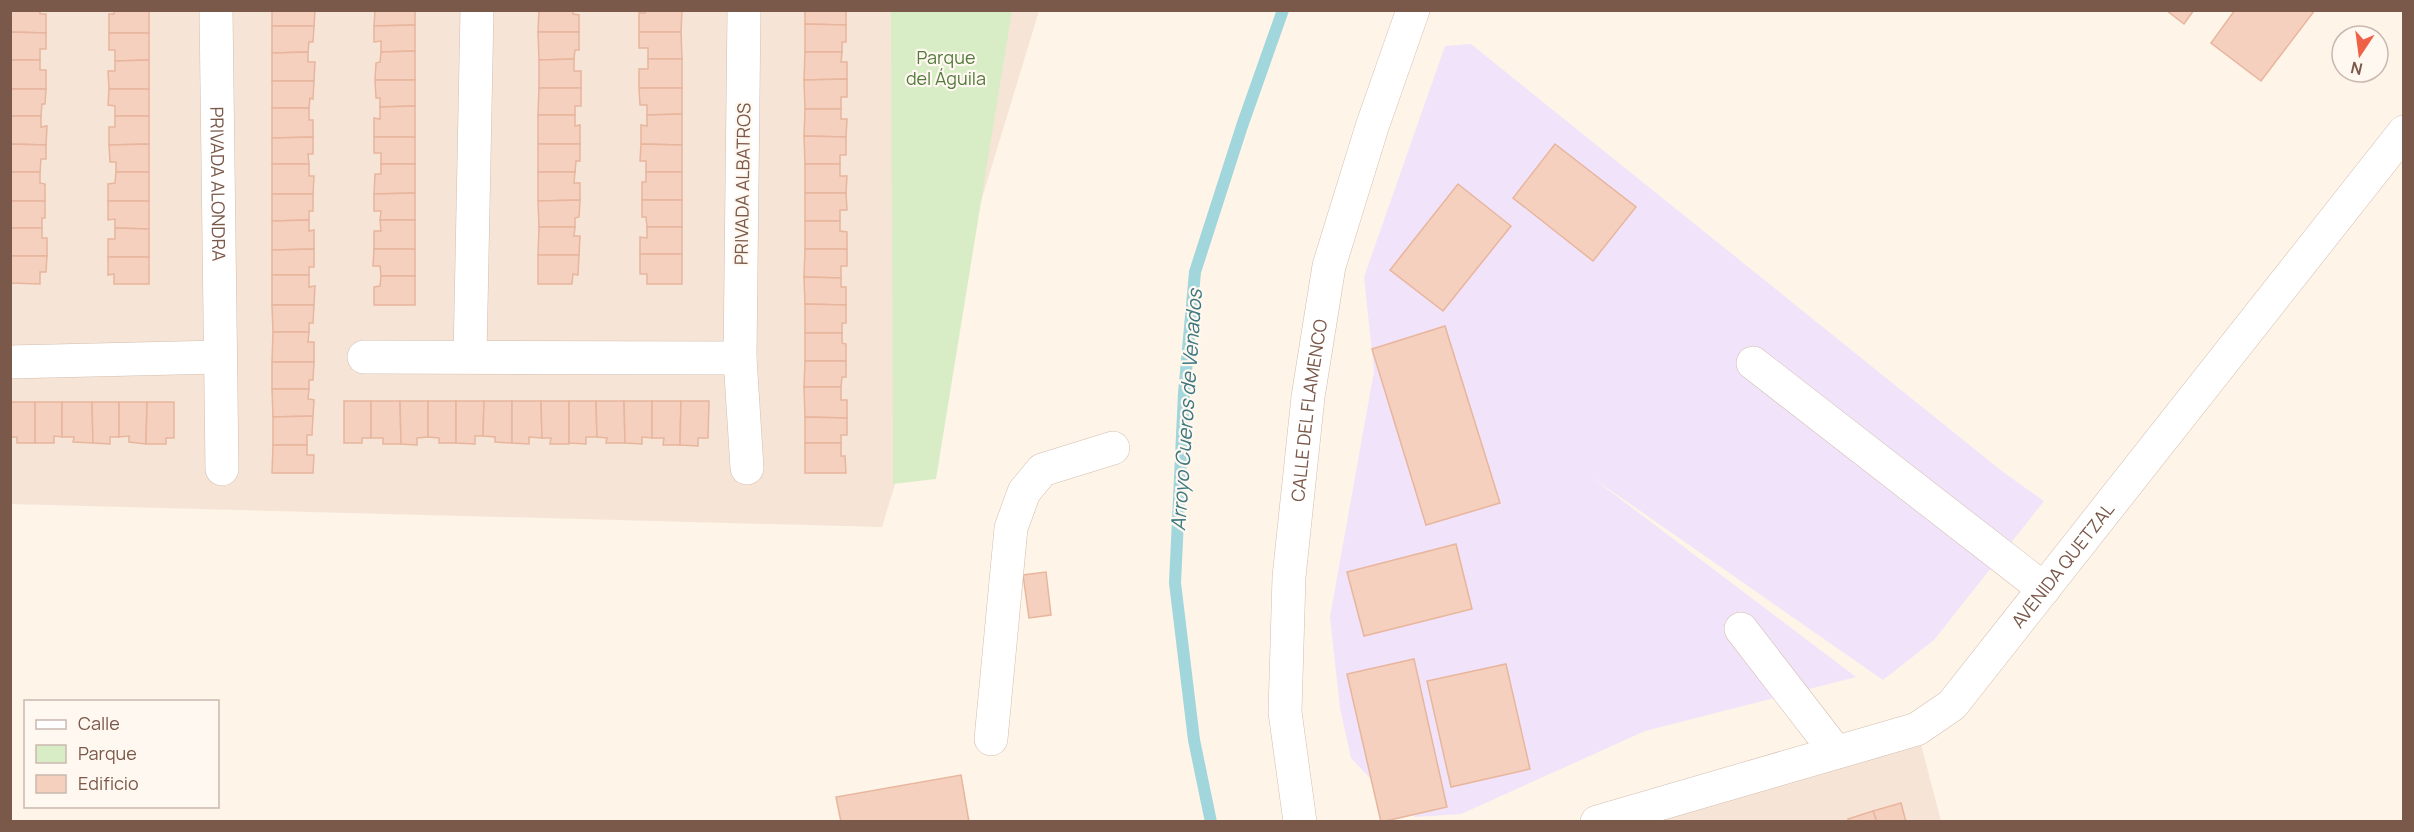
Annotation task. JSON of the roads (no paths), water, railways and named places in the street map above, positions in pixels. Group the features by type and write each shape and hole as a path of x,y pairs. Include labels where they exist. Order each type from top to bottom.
{"street":[{"name":"PRIVADA ALONDRA","path":"216,10 222,469"},
{"path":"470,357 477,10"},
{"name":"PRIVADA ALBATROS","path":"744,10 740,358 747,468"},
{"name":"CALLE DEL FLAMENCO","path":"1300,822 1285,712 1289,577 1308,396 1329,266 1372,127 1413,10"},
{"name":"AVENIDA QUETZAL","path":"1597,822 1917,729 1952,705 2403,132"},
{"path":"10,362 219,357"},
{"path":"364,357 740,358"},
{"path":"1753,363 2044,589"},
{"path":"991,739 1011,528 1024,492 1042,470 1113,448"},
{"path":"1742,629 1836,752"}],"waterway":[{"name":"Arroyo Cueros de Venados","path":"1211,822 1194,740 1175,583 1184,393 1195,272 1242,126 1283,10"}],"park label":[{"name":"Parque del Águila","path":"946,67"}]}
